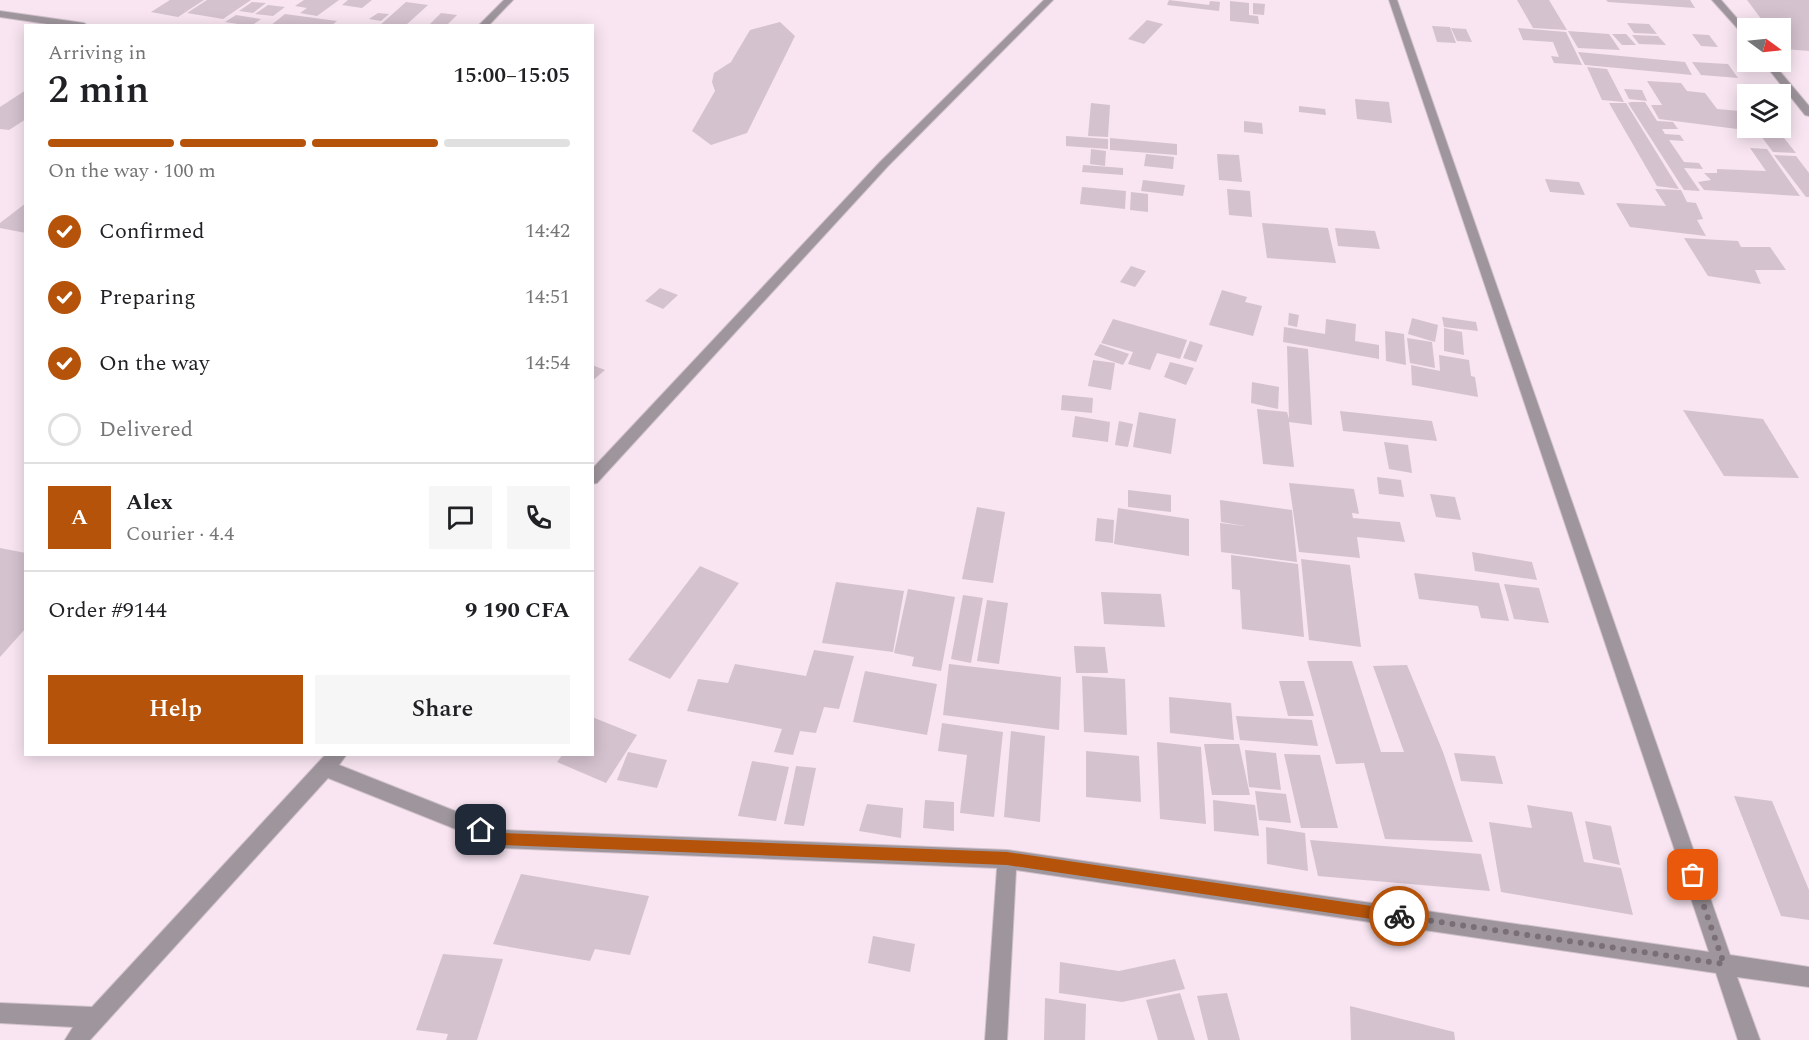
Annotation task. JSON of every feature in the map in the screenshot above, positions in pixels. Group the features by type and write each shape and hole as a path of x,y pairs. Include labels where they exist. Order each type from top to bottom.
{"street":[{"path":"484,24 509,0"},
{"path":"594,477 884,164 1049,0"},
{"path":"1393,0 1749,1040"},
{"path":"1716,0 1737,24"},
{"path":"0,14 70,24"},
{"path":"1775,72 1809,113"},
{"path":"76,1040 331,761 503,839 1007,859 1809,977"},
{"path":"996,1040 1007,859"},
{"path":"0,1012 97,1018"}],"building":[{"path":"170,0 204,0 178,17 151,12"},
{"path":"207,0 251,0 223,19 187,13"},
{"path":"304,0 339,0 317,16 300,13 307,8 295,6"},
{"path":"348,0 372,0 362,8 342,5"},
{"path":"1169,0 1209,5 1210,1 1220,2 1219,11 1167,5"},
{"path":"1517,0 1549,0 1567,30 1533,28"},
{"path":"1606,0 1690,0 1695,8 1608,2"},
{"path":"1747,0 1809,0 1809,51 1791,50 1791,18 1760,18"},
{"path":"1230,1 1249,3 1249,15 1258,16 1259,24 1230,21"},
{"path":"252,2 266,3 253,13 239,11"},
{"path":"406,2 428,5 407,24 381,24"},
{"path":"1253,3 1265,4 1264,15 1253,14"},
{"path":"268,5 285,7 273,16 255,14"},
{"path":"378,13 389,14 381,21 369,19"},
{"path":"441,13 457,15 448,24 430,24"},
{"path":"285,14 337,21 333,24 272,24"},
{"path":"236,15 261,19 254,24 225,22"},
{"path":"1147,20 1163,24 1144,44 1128,39"},
{"path":"780,22 795,36 747,133 711,145 692,131 715,91 712,82 714,73 731,62 750,30"},
{"path":"1627,23 1649,24 1657,34 1634,33"},
{"path":"1432,26 1450,27 1456,43 1437,42"},
{"path":"1451,28 1466,29 1472,42 1457,41"},
{"path":"1518,28 1566,32 1582,65 1554,63 1551,56 1559,57 1553,42 1523,40"},
{"path":"1568,31 1609,34 1620,50 1578,48"},
{"path":"1612,34 1626,34 1636,45 1622,45"},
{"path":"1692,34 1709,35 1718,47 1701,46"},
{"path":"1632,35 1658,36 1666,45 1639,44"},
{"path":"1578,52 1685,62 1692,75 1585,65"},
{"path":"1692,62 1728,64 1738,78 1701,75"},
{"path":"1587,67 1607,69 1624,102 1602,100"},
{"path":"1647,81 1681,83 1687,91 1705,93 1717,109 1737,111 1737,129 1659,119 1651,105 1662,105"},
{"path":"1624,89 1642,90 1647,101 1629,99"},
{"path":"24,91 24,120 9,130 0,129 0,107"},
{"path":"1355,99 1389,102 1392,123 1357,119"},
{"path":"1645,102 1657,121 1673,122 1678,129 1662,129 1665,134 1680,135 1684,141 1669,140 1684,162 1699,163 1703,169 1684,168 1700,191 1684,190 1628,103"},
{"path":"1091,103 1110,105 1108,137 1088,136"},
{"path":"1609,103 1626,103 1679,189 1657,186"},
{"path":"1299,106 1325,109 1326,115 1299,112"},
{"path":"1244,121 1262,123 1263,134 1244,132"},
{"path":"1066,136 1108,139 1108,149 1066,146"},
{"path":"1110,138 1177,144 1177,155 1110,150"},
{"path":"1762,138 1784,138 1796,153 1773,152"},
{"path":"1750,148 1767,149 1800,196 1704,190 1698,182 1711,180 1704,173 1717,173 1717,169 1766,171"},
{"path":"1091,149 1106,151 1105,166 1090,164"},
{"path":"1146,154 1174,157 1173,169 1144,166"},
{"path":"1217,154 1239,155 1242,182 1219,180"},
{"path":"1774,155 1796,156 1809,173 1809,197 1806,197"},
{"path":"1083,165 1123,168 1123,175 1082,172"},
{"path":"1545,179 1579,182 1585,195 1550,192"},
{"path":"1143,180 1185,185 1183,196 1141,191"},
{"path":"1082,187 1126,191 1125,209 1080,204"},
{"path":"1227,189 1250,191 1252,217 1229,215"},
{"path":"1655,189 1681,190 1687,202 1696,203 1703,219 1697,220 1706,236 1630,227 1616,203 1666,206"},
{"path":"1131,192 1148,194 1148,212 1130,210"},
{"path":"24,205 24,233 0,228 0,223"},
{"path":"1262,223 1328,228 1336,263 1267,258"},
{"path":"1335,228 1375,231 1380,249 1338,246"},
{"path":"1684,238 1738,241 1741,247 1770,247 1786,270 1755,270 1761,284 1708,276"},
{"path":"1131,266 1146,271 1135,287 1120,282"},
{"path":"660,288 678,295 663,309 645,301"},
{"path":"1222,290 1247,297 1245,302 1262,306 1253,336 1209,325"},
{"path":"1289,313 1299,315 1297,327 1288,325"},
{"path":"1442,317 1476,322 1478,331 1444,327"},
{"path":"1412,318 1438,325 1435,342 1408,334"},
{"path":"1113,319 1187,340 1180,359 1157,353 1150,370 1128,364 1133,352 1101,343"},
{"path":"1326,319 1356,324 1355,341 1379,345 1379,359 1283,342 1284,327 1325,334"},
{"path":"1444,328 1462,332 1464,355 1444,351"},
{"path":"1385,331 1404,334 1406,365 1386,361"},
{"path":"1407,338 1432,342 1435,368 1410,363"},
{"path":"1190,341 1203,345 1196,362 1183,358"},
{"path":"1100,344 1129,354 1123,365 1094,355"},
{"path":"1287,346 1308,349 1312,425 1289,422 1294,467 1263,464 1257,409 1287,412 1289,419"},
{"path":"1439,355 1469,360 1471,376 1475,377 1478,397 1412,385 1411,365 1440,371"},
{"path":"1093,360 1115,363 1111,390 1088,386"},
{"path":"1170,362 1194,368 1186,385 1164,377"},
{"path":"594,366 605,370 594,379"},
{"path":"1252,382 1279,387 1278,409 1251,403"},
{"path":"1062,395 1093,398 1092,413 1061,410"},
{"path":"1683,410 1763,419 1799,478 1724,476"},
{"path":"1340,411 1432,421 1437,441 1343,431"},
{"path":"1139,412 1176,419 1171,454 1133,447"},
{"path":"1075,416 1110,422 1108,442 1072,437"},
{"path":"1119,421 1133,424 1128,447 1115,445"},
{"path":"1384,442 1408,445 1412,473 1389,469"},
{"path":"1377,477 1401,480 1404,497 1379,494"},
{"path":"1289,483 1354,489 1359,514 1352,513 1353,518 1400,522 1405,542 1357,537 1360,558 1299,552"},
{"path":"1128,490 1171,495 1171,512 1128,507"},
{"path":"1430,494 1455,497 1461,520 1436,517"},
{"path":"1220,500 1292,510 1297,562 1221,552 1220,523 1245,526 1221,522"},
{"path":"977,507 1005,512 993,583 962,579"},
{"path":"1118,508 1189,519 1189,556 1114,544"},
{"path":"1097,518 1114,520 1113,543 1095,541"},
{"path":"0,548 24,553 24,630 0,657"},
{"path":"1472,552 1532,562 1537,580 1475,571"},
{"path":"1231,555 1298,564 1304,637 1242,629 1240,590 1232,589"},
{"path":"1301,559 1350,565 1361,647 1309,640"},
{"path":"700,566 739,583 670,679 628,660"},
{"path":"1414,573 1499,583 1509,621 1481,618 1478,606 1419,599"},
{"path":"836,582 904,591 893,652 822,643"},
{"path":"1504,584 1539,588 1549,623 1514,619"},
{"path":"908,589 955,597 941,671 912,666 914,657 894,653"},
{"path":"1101,592 1161,594 1165,627 1104,624"},
{"path":"963,595 983,598 971,663 951,659"},
{"path":"987,600 1008,603 999,664 977,661"},
{"path":"1074,646 1105,647 1108,673 1076,673"},
{"path":"814,650 854,656 839,709 824,707 816,733 800,731 793,755 774,752 782,729 687,711 698,679 728,683 735,664 806,676"},
{"path":"1307,661 1352,661 1381,752 1404,752 1373,666 1407,665 1443,752 1473,842 1385,839 1364,763 1336,764"},
{"path":"949,664 1061,677 1059,730 943,715"},
{"path":"865,671 937,684 927,735 853,722"},
{"path":"1082,676 1125,679 1127,735 1084,732"},
{"path":"1279,681 1304,681 1314,716 1288,716"},
{"path":"1169,697 1231,703 1234,740 1170,733"},
{"path":"1236,716 1312,720 1318,746 1240,740"},
{"path":"594,718 637,735 606,783 557,762 562,756 594,756"},
{"path":"942,723 1003,732 994,817 960,813 967,755 938,751"},
{"path":"1011,731 1045,736 1040,822 1004,817"},
{"path":"1157,742 1201,747 1206,824 1160,819"},
{"path":"1204,744 1239,744 1250,795 1212,795"},
{"path":"1245,750 1276,753 1281,790 1249,787"},
{"path":"1086,751 1139,756 1141,802 1086,797"},
{"path":"628,752 667,760 657,788 617,780"},
{"path":"1454,753 1495,756 1503,784 1461,781"},
{"path":"1284,754 1320,755 1338,828 1301,828"},
{"path":"752,761 789,767 776,821 738,816"},
{"path":"796,766 816,768 804,826 784,824"},
{"path":"1255,791 1286,794 1291,823 1259,820"},
{"path":"1734,796 1772,801 1809,890 1809,920 1781,916"},
{"path":"925,800 954,802 954,831 923,828"},
{"path":"1213,800 1255,805 1259,836 1214,831"},
{"path":"867,804 903,808 901,838 859,831"},
{"path":"1527,805 1572,812 1584,862 1621,868 1633,915 1501,892 1489,822 1532,828"},
{"path":"1585,821 1611,826 1620,865 1593,859"},
{"path":"1266,827 1305,833 1308,871 1267,864"},
{"path":"1310,840 1481,854 1490,891 1318,876"},
{"path":"521,874 649,896 630,955 595,949 590,961 493,944"},
{"path":"873,936 915,944 910,972 868,963"},
{"path":"443,954 503,959 477,1040 446,1040 448,1034 416,1030"},
{"path":"1175,959 1185,989 1122,1002 1059,993 1060,962 1119,971"},
{"path":"1180,993 1195,1040 1158,1040 1146,1000"},
{"path":"1227,993 1240,1040 1208,1040 1197,996"},
{"path":"1045,998 1086,1004 1085,1040 1044,1040"},
{"path":"1350,1006 1454,1032 1455,1040 1351,1040"}],"way so far":[{"path":"1399,916 1724,964 1693,875"}],"route":[{"path":"481,830 503,839 1007,859 1399,916"}]}
